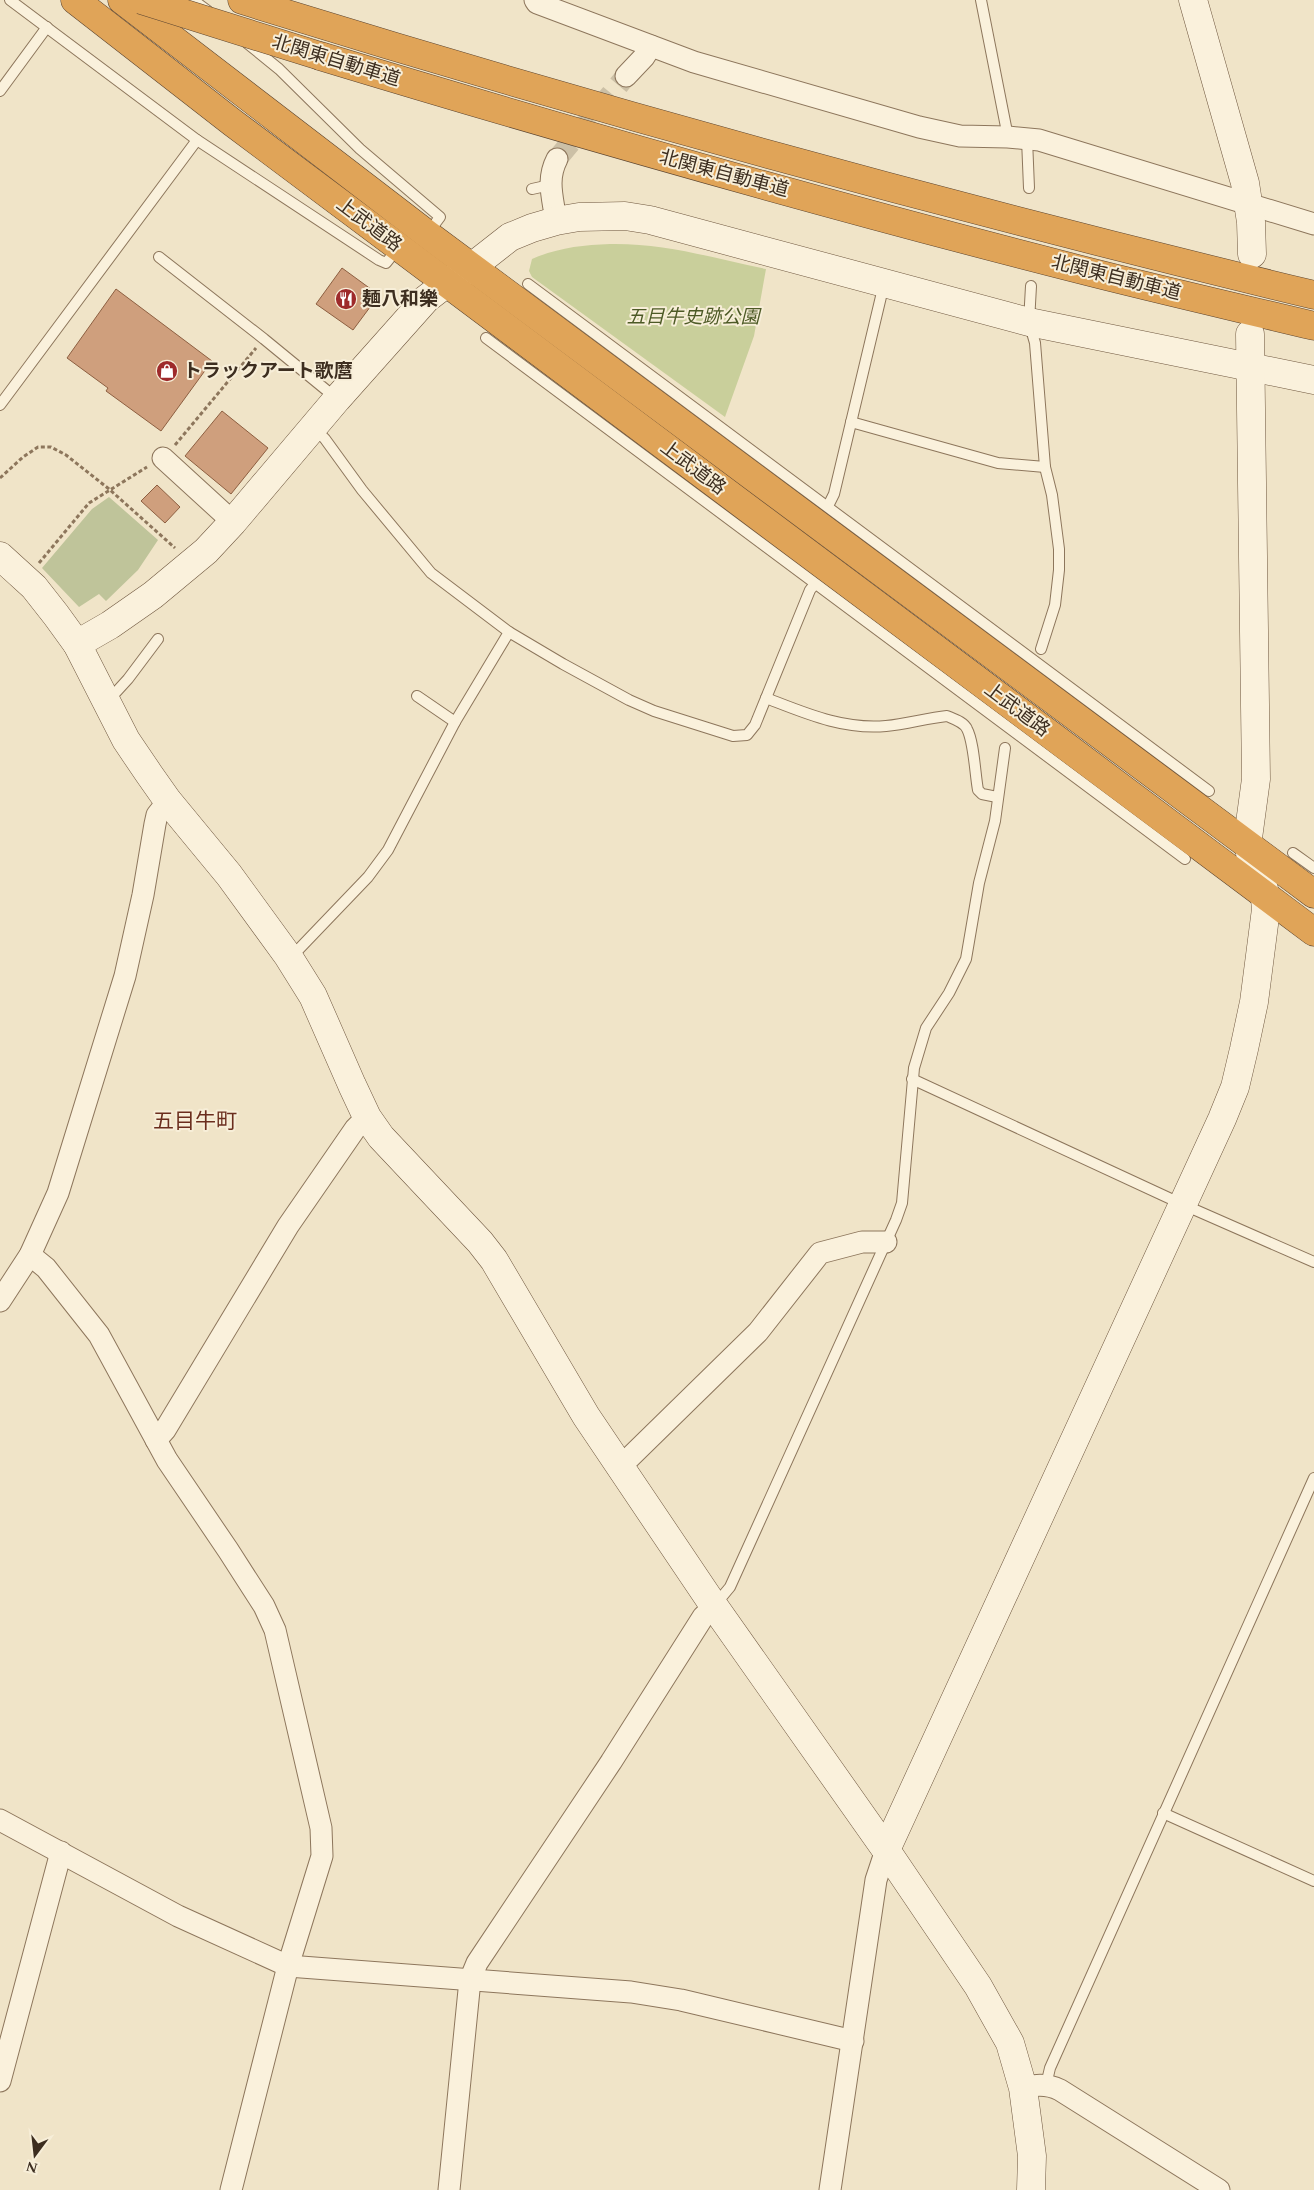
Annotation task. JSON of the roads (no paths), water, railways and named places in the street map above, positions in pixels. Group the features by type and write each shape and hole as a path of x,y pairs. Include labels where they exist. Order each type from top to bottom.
{"highway":[{"name":"上武道路","path":"75,0 233,123 399,248 448,282 656,452 1061,755 1314,932"},
{"name":"北関東自動車道","path":"242,0 580,102 1067,235 1314,295"},
{"name":"上武道路","path":"129,1 427,234 626,369 1001,648 1250,848 1314,894"},
{"name":"北関東自動車道","path":"129,1 565,130 869,214 1080,270 1314,326"}],"street":[{"path":"535,0 537,3 694,62 942,133 977,137 1017,138 1056,144 1314,224"},
{"path":"1193,0 1245,183 1251,222 1252,254"},
{"path":"626,76 644,57 651,46"},
{"path":"556,159 541,187 556,221"},
{"path":"76,644 129,612 206,551 234,522 337,399 426,299 510,237 556,221 603,216 650,220 1029,322 1314,380"},
{"path":"830,2190 876,1880 886,1850 1184,1205 1235,1086 1254,1002 1266,910 1266,897 1251,860 1248,830 1256,779 1250,334"},
{"path":"163,458 234,522"},
{"path":"0,556 34,586 76,644 126,740 168,801 229,876 288,956 313,996 367,1117 394,1154 480,1242 494,1260 586,1416 714,1606 886,1850 978,1986 1035,2087 1031,2190"},
{"path":"0,1301 30,1255 58,1193 111,1025 137,922 155,824 159,812 168,801"},
{"path":"156,1440 165,1430 288,1226 355,1129 367,1117"},
{"path":"620,1466 758,1332 820,1253 862,1242 886,1242"},
{"path":"30,1255 46,1268 99,1335 167,1460 259,1598 275,1630 321,1828 322,1856 288,1966 231,2190"},
{"path":"449,2190 470,1980 477,1964 611,1762 703,1617 714,1606"},
{"path":"0,1820 178,1916 288,1966 631,1992 681,2000 853,2041"},
{"path":"0,2081 61,1852"},
{"path":"1035,2087 1051,2086 1069,2095 1219,2190"}],"lane":[{"path":"10,0 197,140 379,260 386,263 399,248"},
{"path":"193,0 279,69 360,149 440,217 427,234"},
{"path":"981,0 1029,188"},
{"path":"0,91 48,27"},
{"path":"0,405 197,140"},
{"path":"159,257 337,399"},
{"path":"528,284 626,369 828,506 1001,648 1209,791"},
{"path":"828,506 834,494 884,284"},
{"path":"1031,286 1029,322 1035,343 1045,467 1057,527 1059,570 1052,619 1041,649"},
{"path":"486,338 656,452 815,584 1061,755 1185,858"},
{"path":"851,422 998,464 1045,467"},
{"path":"313,427 325,439 362,490 431,573 509,632 563,664 629,700 681,721 733,736 747,735 751,731 810,590 815,584"},
{"path":"288,956 299,949 347,900 383,857 455,722 509,632"},
{"path":"106,702 128,679 158,639"},
{"path":"417,696 455,722"},
{"path":"766,698 812,716 841,724 884,726 947,716 957,720 967,728 978,790 982,794 997,798"},
{"path":"714,1606 723,1598 730,1587 902,1203 912,1079 926,1028 949,993 966,959 979,883 995,821 1006,748"},
{"path":"1294,853 1314,868"},
{"path":"912,1079 1184,1205 1314,1262"},
{"path":"1035,2087 1050,2068 1314,1478"},
{"path":"1163,1813 1314,1881"}],"tunnel":[{"path":"557,159 626,76"}],"place":[{"name":"麺八和樂","path":"346,299"},
{"name":"トラックアート歌麿","path":"167,371"}],"district":[{"name":"五目牛町","path":"195,1122"}],"park label":[{"name":"五目牛史跡公園","path":"693,317"}]}
